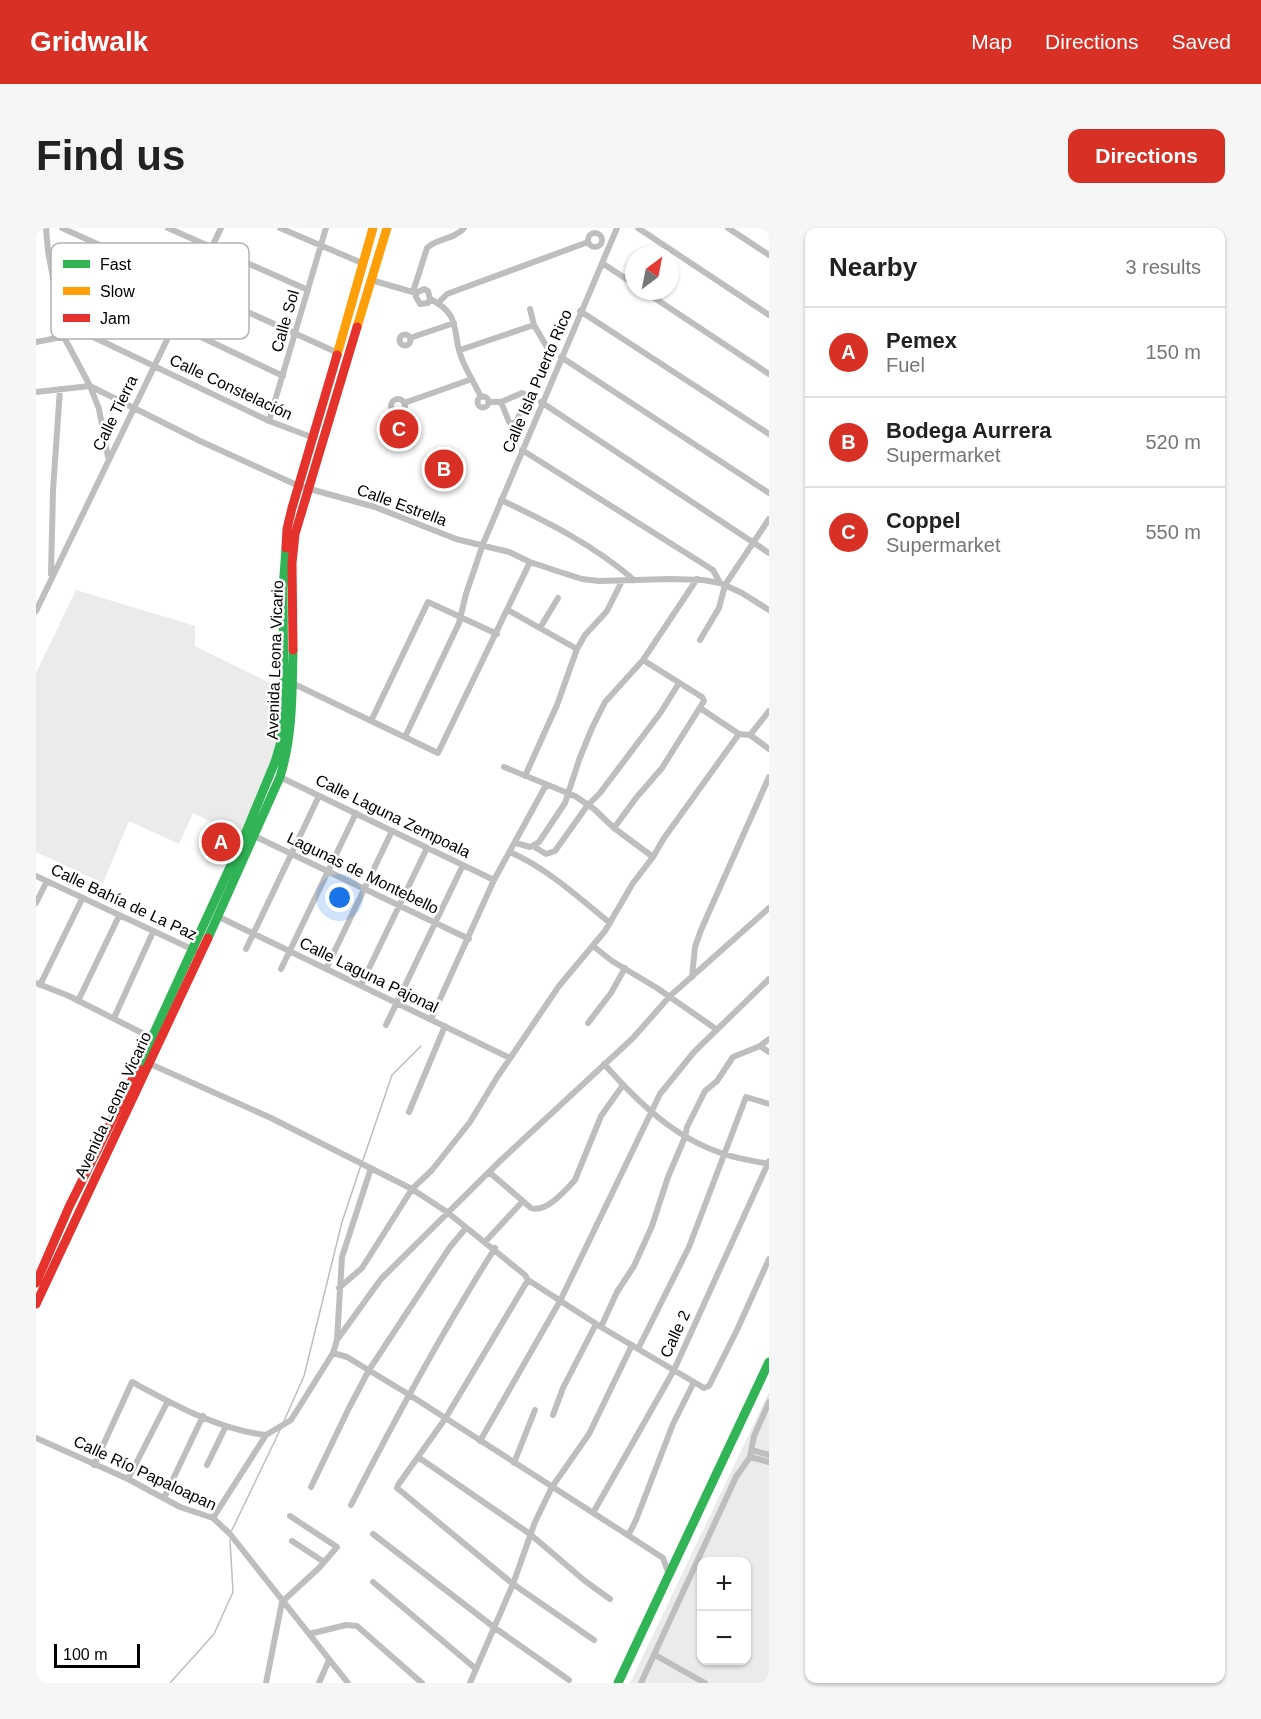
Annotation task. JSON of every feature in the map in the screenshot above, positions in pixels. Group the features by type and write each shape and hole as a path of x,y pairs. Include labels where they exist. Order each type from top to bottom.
{"main road":[{"name":"Avenida Leona Vicario","path":"36,1304 148,1063 250,833 280,777 290,739 293,549 303,487 336,352 373,228"},
{"name":"Avenida Leona Vicario","path":"36,1282 69,1207 152,1038 217,916 271,774 280,745 284,711 285,548 292,508 303,487 387,228"},
{"path":"618,1683 769,1362"}],"street":[{"path":"46,228 51,272"},
{"path":"62,228 95,243"},
{"path":"168,228 205,243"},
{"name":"Calle Tierra","path":"214,243 221,228"},
{"path":"280,228 362,263"},
{"name":"Calle Sol","path":"269,421 326,228"},
{"path":"430,299 428,303 420,304 415,293 427,248 431,243 458,234 464,228"},
{"name":"Calle Isla Puerto Rico","path":"405,737 459,623 483,544 617,228"},
{"path":"638,228 769,315"},
{"path":"728,228 769,255"},
{"path":"438,303 447,294 588,242"},
{"path":"249,263 308,290"},
{"path":"602,263 625,278"},
{"path":"371,280 415,293 424,289 430,295 430,299 449,313 454,323 459,350 481,397 486,397 489,402 501,402 522,393 527,397 515,424 509,422 501,402"},
{"path":"658,300 769,374"},
{"path":"530,309 534,325 551,354"},
{"path":"580,311 769,434"},
{"path":"249,313 336,352"},
{"path":"410,338 454,323"},
{"path":"459,350 534,325"},
{"name":"Calle Constelación","path":"36,342 53,339"},
{"path":"65,339 90,386 99,409 108,458"},
{"name":"Calle Constelación","path":"97,339 269,421 314,438"},
{"name":"Calle Tierra","path":"36,611 167,339"},
{"path":"204,339 283,376"},
{"path":"561,357 769,493"},
{"path":"404,403 472,379"},
{"path":"36,393 90,386"},
{"name":"Calle Estrella","path":"90,386 211,446 303,487 375,507 456,540 483,544 509,552 530,562 582,579 622,581 697,579 723,584 769,610"},
{"path":"51,578 53,490 60,389"},
{"path":"542,402 769,553"},
{"path":"522,450 713,570 723,584"},
{"path":"501,500 577,540 615,564 634,580"},
{"path":"700,640 719,608 723,584 769,519"},
{"path":"292,683 438,753 530,562"},
{"path":"533,846 539,842 565,803 579,759 605,702 643,660 697,579"},
{"path":"525,776 557,705 577,649 585,635 607,611 622,581"},
{"path":"540,628 558,597"},
{"path":"371,721 428,602 496,634"},
{"path":"508,610 577,649"},
{"path":"614,828 662,768 704,699 643,660"},
{"path":"516,843 533,846 546,854 555,851 587,806 600,793 661,712 679,683"},
{"path":"700,708 739,734 750,735 769,749"},
{"path":"750,735 769,711"},
{"path":"339,1288 362,1268 412,1189 432,1170 470,1122 559,986 610,923 633,883 739,734"},
{"path":"504,767 568,793 594,809 614,828 653,857"},
{"name":"Calle Laguna Zempoala","path":"280,777 494,880"},
{"path":"692,977 695,947 701,930 769,777"},
{"path":"431,1019 494,880 546,785"},
{"path":"246,949 319,796"},
{"path":"281,969 356,813"},
{"path":"326,969 392,831"},
{"name":"Lagunas de Montebello","path":"250,833 468,939"},
{"path":"361,986 427,848"},
{"path":"510,852 530,860 549,873 610,923"},
{"path":"386,1025 463,865"},
{"name":"Calle Bahía de La Paz","path":"36,876 197,951"},
{"path":"36,903 47,881"},
{"path":"82,899 38,984 114,1018 152,1038"},
{"path":"337,1340 381,1279 447,1212 633,1038 670,996 769,908"},
{"path":"78,1001 119,916"},
{"name":"Calle Laguna Pajonal","path":"217,916 510,1058"},
{"path":"114,1018 153,932"},
{"path":"593,946 716,1029"},
{"path":"588,1023 611,993 625,968"},
{"path":"480,1441 560,1301 660,1094 694,1052 769,979"},
{"path":"409,1112 445,1026"},
{"path":"553,1415 563,1388 634,1266 652,1226 687,1127 705,1091 717,1081 729,1061 769,1039"},
{"path":"760,1046 769,1052"},
{"path":"148,1063 254,1110 412,1189 495,1248 528,1280 704,1388 709,1386 769,1259"},
{"path":"604,1064 650,1112 685,1137 724,1154 769,1163"},
{"path":"489,1172 522,1202 537,1210 544,1207 568,1188 574,1180 601,1116 623,1085"},
{"path":"470,1683 513,1584 530,1534 552,1487 589,1434 688,1247 746,1097 769,1104"},
{"name":"Calle 2","path":"593,1513 674,1370 769,1163"},
{"path":"213,1518 266,1435 291,1420 333,1353 337,1340 342,1257 371,1168"},
{"path":"485,1242 522,1202"},
{"path":"311,1487 369,1370 450,1247 466,1228"},
{"path":"351,1505 408,1394 452,1316 495,1248"},
{"path":"528,1280 445,1419 398,1485 399,1491 513,1584 594,1640"},
{"path":"333,1353 347,1357 408,1394 663,1558 669,1575"},
{"path":"94,1465 132,1382 168,1401 226,1426 245,1433 266,1435"},
{"path":"626,1534 630,1532 636,1520 673,1424 694,1382"},
{"path":"128,1479 168,1401"},
{"path":"641,1683 736,1478 751,1453 754,1436 769,1402"},
{"path":"514,1463 535,1410"},
{"path":"164,1498 203,1416"},
{"path":"207,1465 226,1426"},
{"name":"Calle Río Papaloapan","path":"36,1438 128,1479 180,1507 213,1518 230,1533 348,1683"},
{"path":"751,1453 769,1455"},
{"path":"751,1453 769,1462"},
{"path":"418,1457 530,1534 610,1599"},
{"path":"266,1683 282,1602 337,1547 290,1516"},
{"path":"373,1534 495,1628 569,1680"},
{"path":"292,1541 324,1562"},
{"path":"374,1582 476,1669"},
{"path":"309,1634 346,1625 357,1626 422,1683"},
{"path":"655,1655 705,1683"},
{"path":"319,1683 329,1660"}],"shaded area":[{"path":"76,590 195,626 195,646 278,687 278,724 272,756 240,835 193,813 179,844 129,821 103,883 36,852 36,673"},
{"path":"769,1392 769,1683 630,1683"}],"waterway":[{"path":"363,1160 392,1075 421,1046"},
{"path":"284,1421 304,1376 342,1222 361,1165"},
{"path":"231,1532 281,1428"},
{"path":"170,1683 214,1634 233,1592 230,1540"}],"traffic: fast":[{"path":"138,1068 246,832 280,745 284,711 283,589 286,548"},
{"path":"208,938 280,777 290,730 293,650"},
{"path":"618,1683 769,1362"}],"traffic: slow":[{"path":"337,355 373,228"},
{"path":"357,327 387,228"}],"traffic: jam":[{"path":"293,650 292,563 295,534 357,327"},
{"path":"286,548 287,529 292,508 337,355"},
{"path":"36,1304 208,938"},
{"path":"36,1283 69,1207 138,1068"}],"place":[{"name":"Coppel","path":"399,429"},
{"name":"Bodega Aurrera","path":"444,469"},
{"name":"Pemex","path":"221,842"}]}
